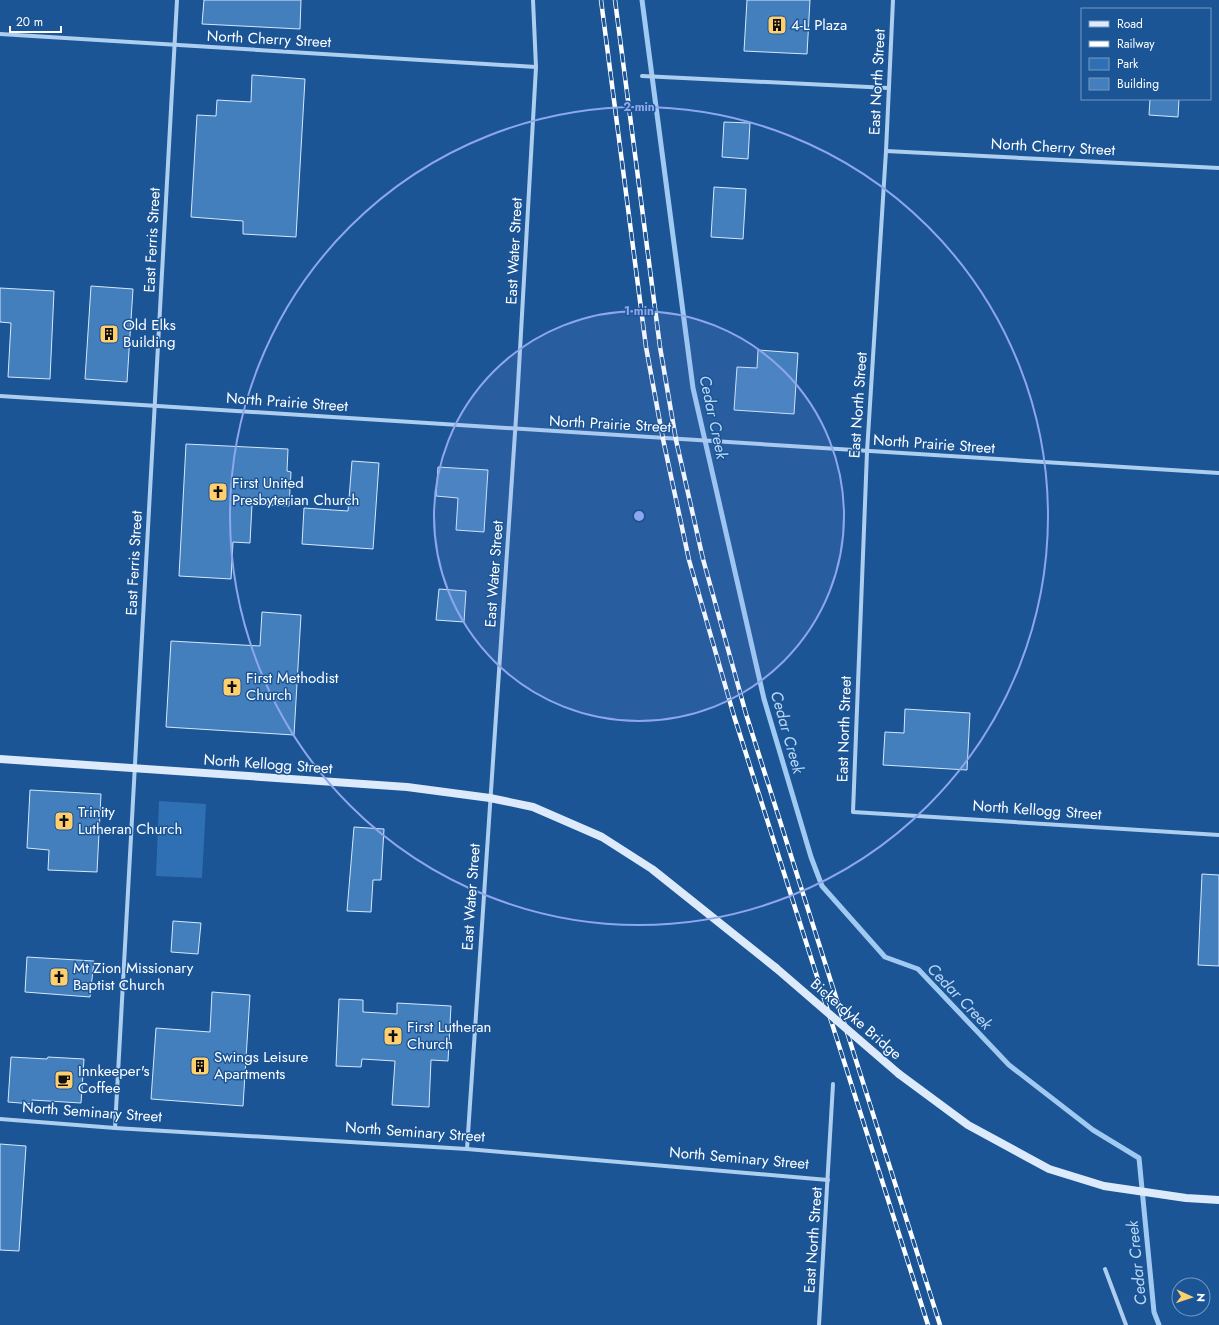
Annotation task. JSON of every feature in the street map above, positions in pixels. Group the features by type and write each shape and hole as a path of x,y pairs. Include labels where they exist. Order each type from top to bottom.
{"main road":[{"name":"North Kellogg Street","path":"0,759 407,787 490,798 533,807"},
{"name":"Bickerdyke Bridge","path":"533,807 602,837 652,869 776,968 898,1074 968,1125 1049,1169 1104,1186 1186,1198 1219,1200"}],"street":[{"name":"East Ferris Street","path":"115,1128 177,0"},
{"name":"East Water Street","path":"467,1149 516,430 536,67 533,0"},
{"name":"East North Street","path":"853,812 867,452 886,151 893,0"},
{"name":"North Cherry Street","path":"0,34 175,46 536,67"},
{"path":"642,76 889,88"},
{"name":"North Cherry Street","path":"886,151 1219,168"},
{"name":"North Prairie Street","path":"0,396 155,405 516,430 1219,473"},
{"name":"North Kellogg Street","path":"853,812 1219,835"},
{"name":"East North Street","path":"819,1325 833,1084"},
{"name":"North Seminary Street","path":"0,1119 115,1128 467,1149 828,1180"},
{"path":"1105,1269 1126,1325"}],"green space":[{"path":"159,801 206,804 202,878 156,876"}],"building":[{"path":"204,0 301,0 300,29 202,24"},
{"name":"4-L Plaza","path":"747,0 810,0 807,54 744,51"},
{"path":"252,75 305,79 296,237 243,234 243,221 191,217 197,115 216,116 217,100 251,102"},
{"path":"1150,100 1179,100 1178,117 1149,115"},
{"path":"724,122 750,123 748,159 722,157"},
{"path":"714,187 746,189 743,239 711,237"},
{"name":"Old Elks Building","path":"91,286 133,289 127,382 85,379"},
{"path":"0,288 54,291 50,379 8,377 11,323 0,322"},
{"path":"758,350 798,353 794,414 734,410 737,367 757,368"},
{"name":"First United Presbyterian Church","path":"186,444 288,449 287,471 291,472 289,506 252,504 250,543 233,542 231,579 179,576"},
{"path":"352,461 379,463 373,549 302,544 304,508 348,511"},
{"path":"438,467 488,470 484,532 456,530 458,498 436,496"},
{"path":"439,589 466,591 464,622 436,620"},
{"name":"First Methodist Church","path":"262,612 301,615 294,735 166,727 171,641 260,646"},
{"path":"905,709 970,713 967,770 883,765 885,732 904,733"},
{"name":"Trinity Lutheran Church","path":"30,790 101,794 97,872 48,870 49,850 27,848"},
{"path":"354,827 384,829 381,880 373,880 371,912 347,911"},
{"path":"1202,874 1219,875 1219,966 1198,965"},
{"path":"173,921 201,923 198,954 171,952"},
{"name":"Mt Zion Missionary Baptist Church","path":"27,957 94,961 90,997 25,992"},
{"name":"Swings Leisure Apartments","path":"212,992 250,995 243,1106 151,1099 156,1028 210,1032"},
{"name":"First Lutheran Church","path":"339,999 363,1000 363,1012 397,1014 397,1003 451,1006 448,1061 431,1060 429,1107 392,1105 395,1061 362,1059 361,1067 336,1066"},
{"path":"11,1057 84,1059 81,1103 32,1100 32,1104 8,1102"},
{"path":"0,1144 26,1146 19,1251 0,1250"}],"waterway":[{"name":"Cedar Creek","path":"642,0 693,388 764,699 811,857 822,886 885,957 918,969 1009,1065 1093,1130 1139,1158 1154,1312 1159,1325"}],"railway":[{"path":"601,0 646,347 663,439 689,560 734,716 928,1325"},
{"path":"615,0 660,347 676,440 703,559 746,714 940,1325"}],"place":[{"name":"4-L Plaza","path":"777,25"},
{"name":"Old Elks Building","path":"109,334"},
{"name":"First United Presbyterian Church","path":"218,492"},
{"name":"First Methodist Church","path":"232,687"},
{"name":"Trinity Lutheran Church","path":"64,821"},
{"name":"Mt Zion Missionary Baptist Church","path":"59,977"},
{"name":"First Lutheran Church","path":"393,1036"},
{"name":"Swings Leisure Apartments","path":"200,1066"},
{"name":"Innkeeper's Coffee","path":"64,1080"}]}
